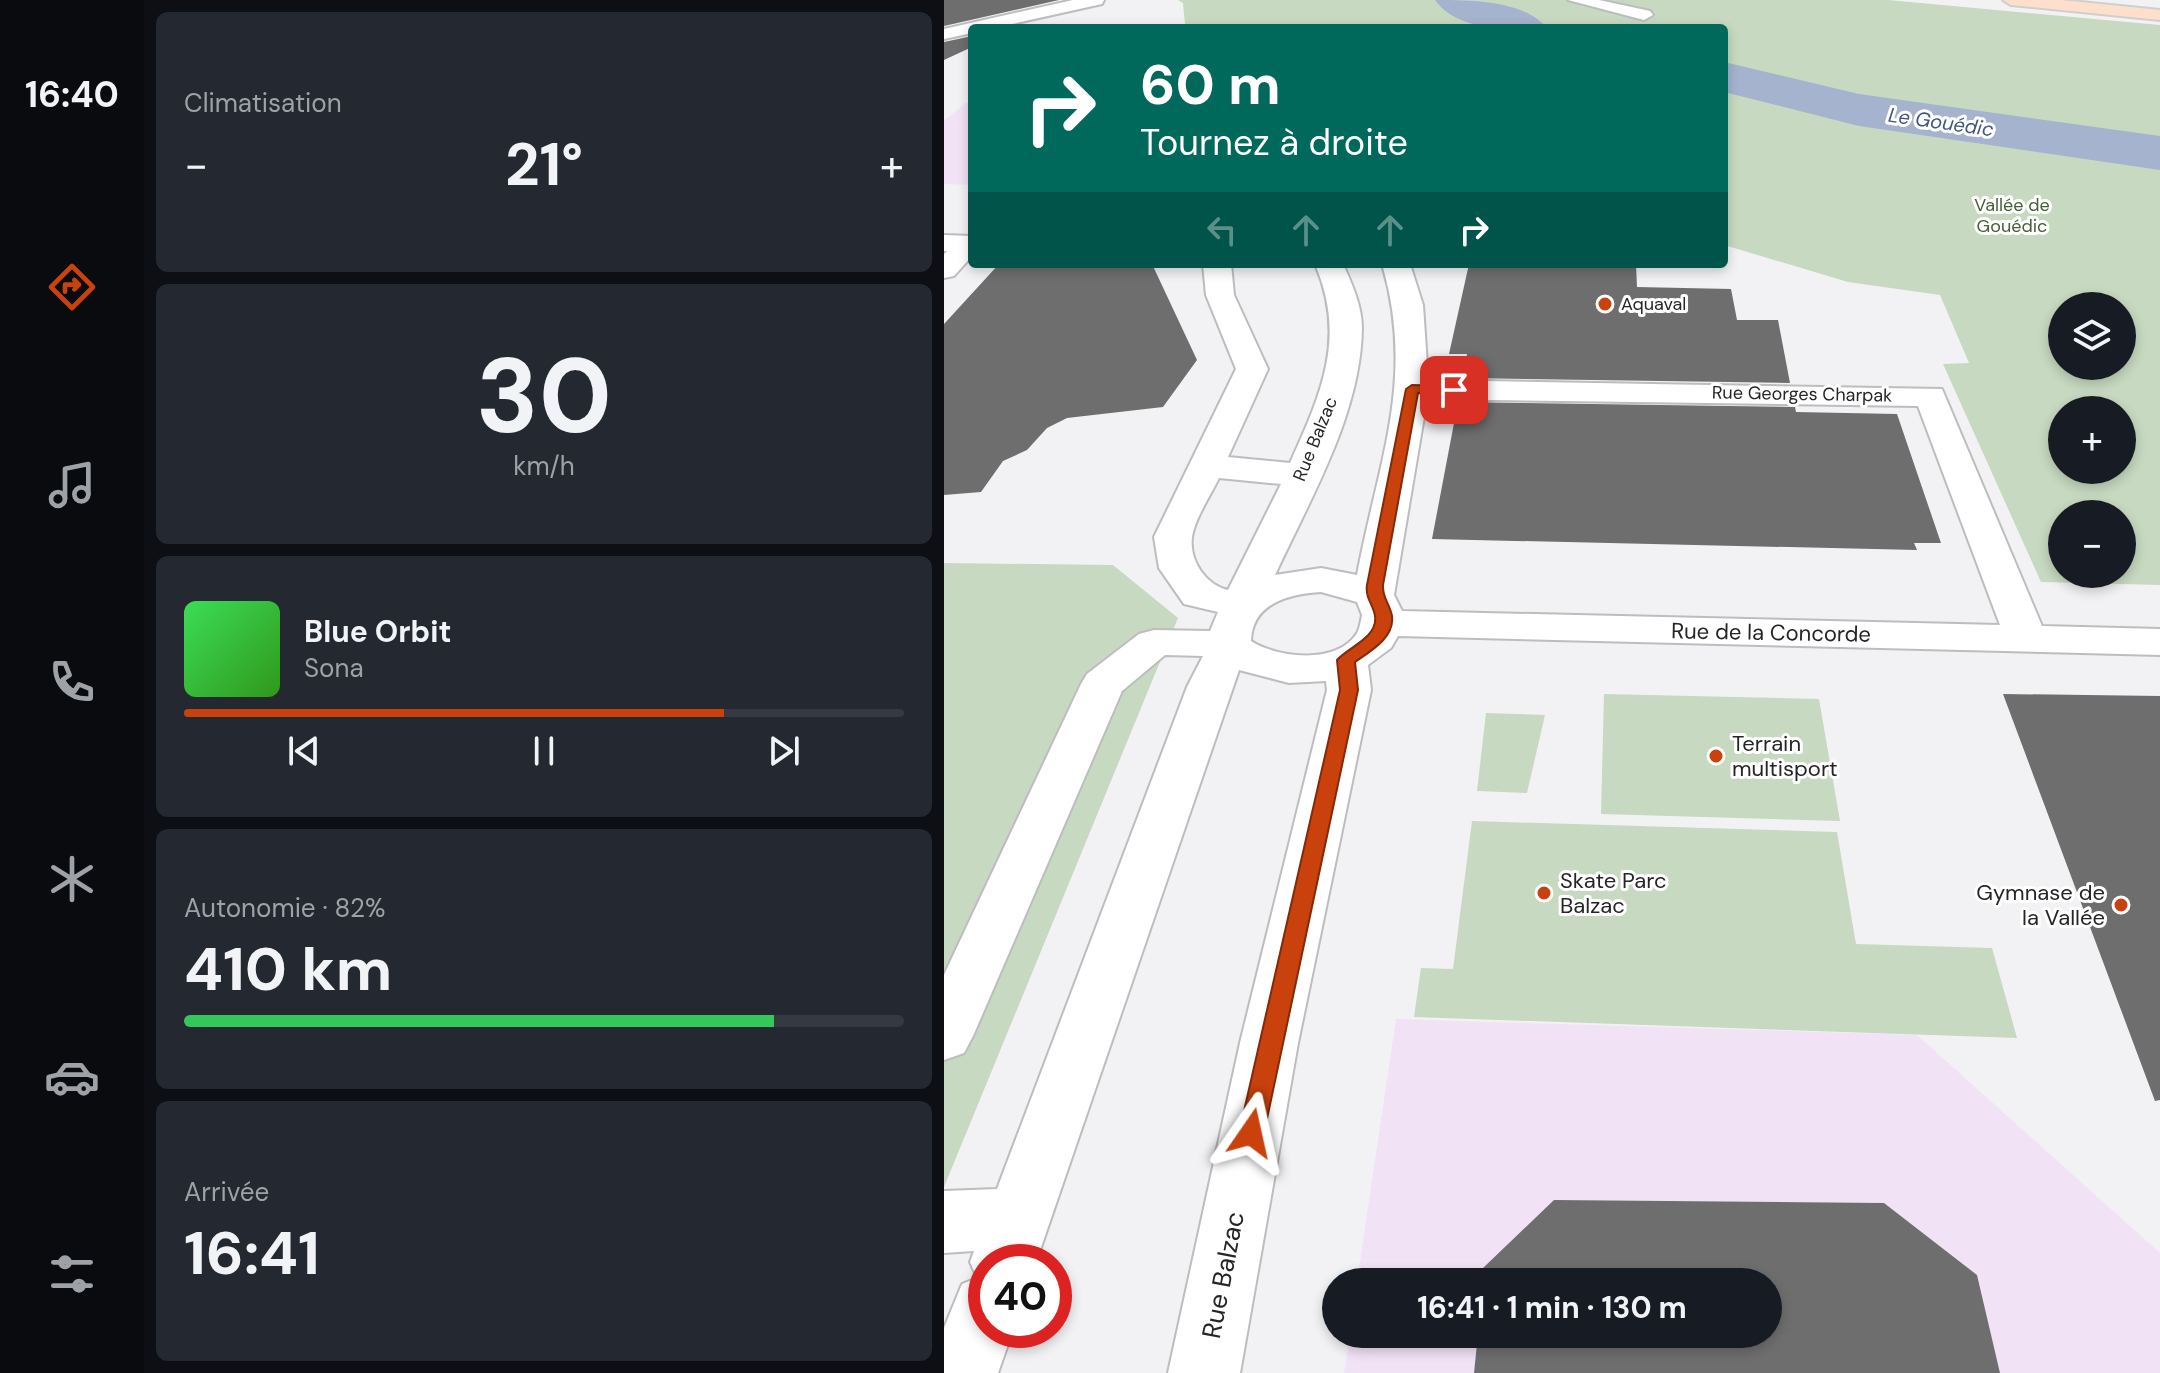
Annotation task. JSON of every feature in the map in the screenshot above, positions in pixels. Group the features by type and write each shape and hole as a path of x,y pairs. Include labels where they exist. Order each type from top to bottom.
{"main road":[{"path":"2011,0 2160,15"}],"street":[{"path":"1001,24 1096,0"},
{"path":"1576,0 1644,15"},
{"path":"998,3 1044,24"},
{"path":"961,13 995,24"},
{"path":"946,33 968,30"},
{"path":"944,243 968,243"},
{"path":"944,270 968,245"},
{"path":"944,1036 1103,684 1154,643 1189,642 1235,626 1270,589 1316,580 1351,585 1367,626 1309,670 1279,669 1251,660 1235,626 1198,595 1179,568 1173,537 1252,369 1220,295 1217,268"},
{"name":"Rue Balzac","path":"1011,1240 1209,687 1302,475 1337,384 1347,328 1344,303 1331,268"},
{"name":"Rue Balzac","path":"1204,1373 1269,1043 1349,690 1367,626 1412,389 1413,316 1397,268"},
{"name":"Rue Georges Charpak","path":"1412,389 1931,396 2026,638"},
{"path":"1208,466 1302,475"},
{"name":"Rue de la Concorde","path":"1367,626 2160,642"},
{"path":"944,1222 1011,1240"},
{"path":"962,1373 971,1348"}],"shaded area":[{"path":"968,103 968,185 944,184 944,121"},
{"path":"1396,1019 1917,1035 2160,1253 2160,1373 2000,1373 1977,1275 1884,1203 1554,1200 1483,1268 1359,1268"},
{"path":"1348,1348 1477,1348 1474,1373 1344,1373"}],"green space":[{"name":"Vallée de Gouédic","path":"1178,0 1888,0 2160,25 2160,585 2136,584 2136,500 2048,500 2048,582 2041,582 1943,364 1969,363 1940,295 1848,282 1728,246 1728,24 1185,24 1183,3"},
{"path":"944,563 1113,565 1178,618 944,1187"},
{"name":"Terrain multisport","path":"1604,694 1819,699 1840,821 1601,814"},
{"path":"1486,713 1545,715 1527,793 1477,791"},
{"name":"Skate Parc Balzac","path":"1472,821 1837,832 1856,944 1992,948 2017,1038 1414,1017 1421,968 1453,969"}],"building":[{"path":"944,0 1059,0 944,26"},
{"path":"968,37 968,49 944,60 944,42"},
{"path":"995,268 1154,268 1197,360 1163,407 1067,418 1047,428 1027,450 1003,461 981,492 944,495 944,324"},
{"name":"Aquaval","path":"1468,268 1636,268 1637,287 1731,289 1737,320 1778,320 1790,383 1463,378 1467,354 1449,354"},
{"path":"1458,402 1795,407 1796,412 1897,414 1941,543 1914,543 1917,550 1432,539"},
{"name":"Gymnase de la Vallée","path":"2003,694 2160,696 2160,1100 2155,1101"},
{"path":"1554,1200 1884,1203 1977,1275 2000,1373 1474,1373 1477,1348 1782,1348 1782,1268 1483,1268"}],"waterway":[{"name":"Le Gouédic","path":"1456,0 1514,24"},
{"name":"Le Gouédic","path":"1728,78 1859,110 2160,153"}],"place":[{"name":"Aquaval","path":"1605,304"},
{"name":"Terrain multisport","path":"1716,756"},
{"name":"Skate Parc Balzac","path":"1544,893"},
{"name":"Gymnase de la Vallée","path":"2121,905"}],"route":[{"path":"1251,1133 1349,690 1346,660 1376,639 1383,623 1383,615 1374,595 1375,585 1412,389 1454,390"}]}
